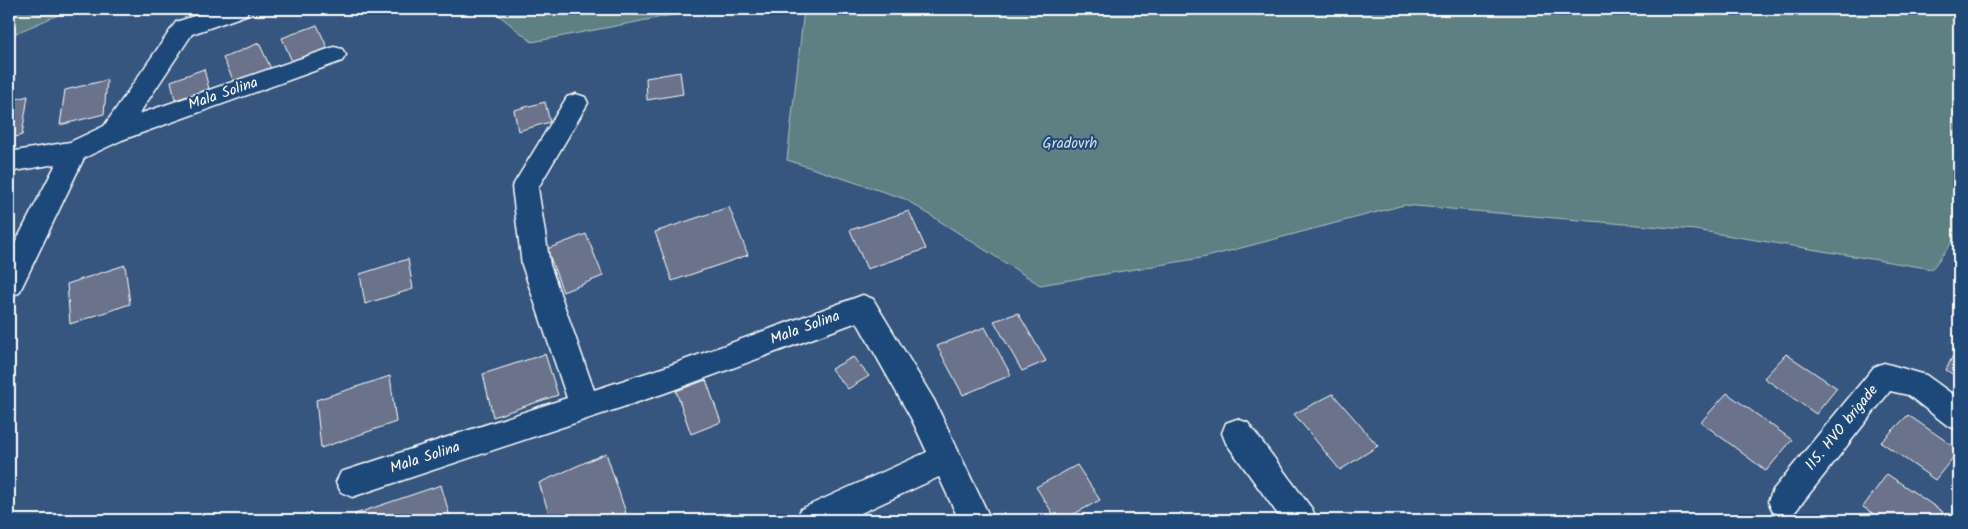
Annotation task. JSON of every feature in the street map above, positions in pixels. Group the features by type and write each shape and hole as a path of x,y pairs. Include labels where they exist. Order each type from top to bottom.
{"street":[{"path":"113,133 184,28 238,9"},
{"name":"Mala Solina","path":"9,162 75,151 113,133 334,55"},
{"path":"576,103 525,187 536,265 585,406"},
{"path":"9,285 12,274 75,151"},
{"name":"Mala Solina","path":"352,482 665,380 863,307 923,410 976,520"},
{"name":"115. HVO brigade","path":"1784,501 1884,376 1916,384 1959,416"},
{"path":"1237,433 1301,520"},
{"path":"812,520 946,458"}],"green space":[{"path":"9,9 72,9 9,36"},
{"path":"491,9 704,9 532,42"},
{"name":"Gradovrh","path":"804,9 1959,9 1959,233 1932,269 1695,230 1404,205 1207,257 1040,285 905,199 787,160"}],"building":[{"path":"317,25 328,49 293,64 282,38"},
{"path":"259,43 272,71 236,86 223,58"},
{"path":"204,69 209,89 175,100 171,81"},
{"path":"680,72 683,94 647,100 646,78"},
{"path":"107,80 104,114 60,125 65,90"},
{"path":"28,96 22,135 9,139 9,101"},
{"path":"545,102 550,122 518,131 514,110"},
{"path":"729,207 748,255 672,281 655,232"},
{"path":"909,211 926,249 867,269 850,230"},
{"path":"586,234 603,276 563,292 547,249"},
{"path":"408,259 413,289 365,304 360,274"},
{"path":"125,265 130,304 70,324 67,284"},
{"path":"1018,313 1046,361 1022,371 994,321"},
{"path":"985,327 1011,375 963,395 937,346"},
{"path":"1959,343 1959,378 1946,370"},
{"path":"545,354 558,395 493,417 483,374"},
{"path":"1786,354 1837,388 1816,414 1764,378"},
{"path":"853,357 869,376 848,389 831,369"},
{"path":"390,376 396,422 321,448 316,400"},
{"path":"706,380 721,422 691,434 676,391"},
{"path":"1727,393 1792,440 1766,471 1701,422"},
{"path":"1333,394 1378,446 1340,470 1294,414"},
{"path":"1908,415 1959,450 1935,480 1881,442"},
{"path":"606,453 626,513 611,520 551,520 539,483"},
{"path":"1077,465 1100,500 1063,520 1057,520 1036,487"},
{"path":"1887,474 1943,512 1938,520 1883,520 1863,507"},
{"path":"441,485 451,520 356,520 355,514"}]}
